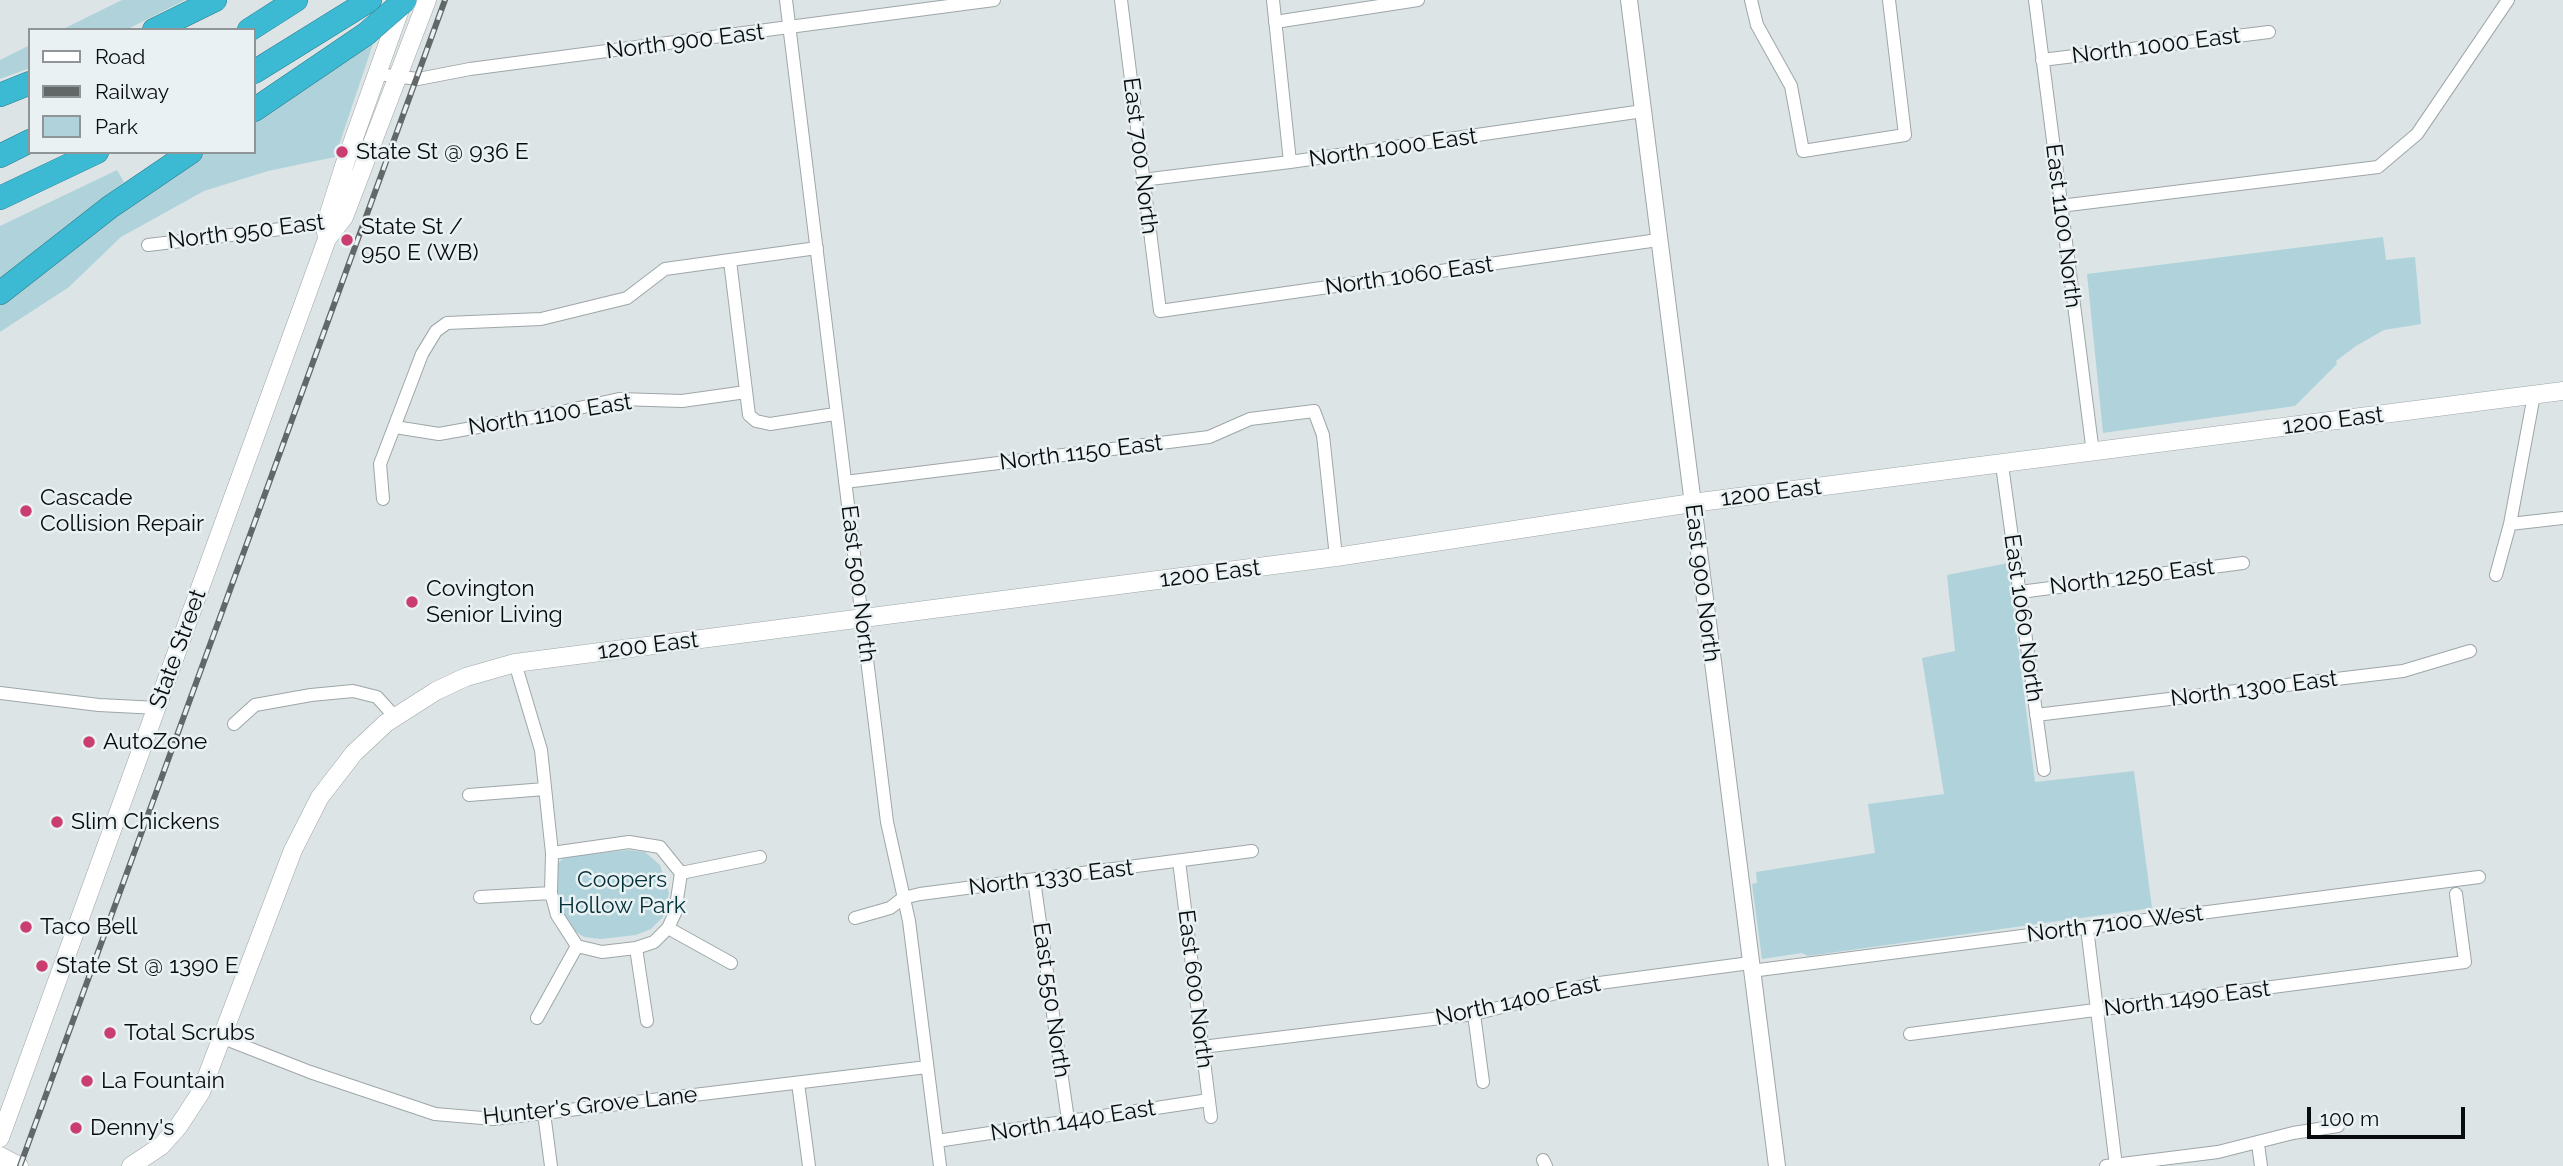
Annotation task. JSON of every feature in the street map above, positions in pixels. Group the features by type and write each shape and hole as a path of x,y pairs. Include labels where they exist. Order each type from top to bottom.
{"highway":[{"path":"158,28 215,0"},
{"path":"252,28 296,0"},
{"path":"256,71 370,0"},
{"path":"256,109 366,34 404,0"},
{"path":"0,95 28,84"},
{"path":"0,156 28,142"},
{"path":"0,198 93,154"},
{"path":"0,293 110,207 188,154"}],"main road":[{"name":"State Street","path":"0,1138 158,708 326,233 377,74 404,0"},
{"name":"State Street","path":"326,233 344,217 427,0"},
{"name":"1200 East","path":"131,1166 161,1146 195,1105 223,1038 293,850 308,818 338,771 366,740 395,717 436,691 466,677 515,663 1336,557 1692,503 2002,466 2563,391"},
{"path":"0,1156 19,1166"}],"street":[{"name":"East 500 North","path":"786,0 887,822 903,898 940,1166"},
{"name":"North 900 East","path":"377,74 418,79 470,69 790,29 994,0"},
{"name":"East 700 North","path":"1121,0 1160,311"},
{"path":"1273,0 1290,162"},
{"path":"1275,22 1418,0"},
{"name":"East 900 North","path":"1629,0 1777,1166"},
{"path":"1751,0 1763,37 1791,86 1803,151 1905,135 1889,0"},
{"name":"East 1100 North","path":"2035,0 2094,453"},
{"path":"2060,206 2378,167 2417,134 2508,0"},
{"name":"North 1000 East","path":"2042,60 2269,32"},
{"name":"North 1000 East","path":"1142,180 1290,162 1643,111"},
{"name":"North 950 East","path":"148,245 290,226 326,233"},
{"name":"North 1060 East","path":"1160,311 1658,240"},
{"path":"383,499 380,464 422,354 436,331 447,323 541,319 627,298 665,269 817,248"},
{"path":"730,261 749,415 756,421 770,424 835,414"},
{"name":"North 1100 East","path":"395,427 439,434 619,399 682,401 746,392"},
{"path":"2496,575 2510,524 2534,395"},
{"name":"North 1150 East","path":"845,482 1209,437 1250,419 1314,411 1323,435 1336,557"},
{"name":"East 1060 North","path":"2002,466 2044,770"},
{"path":"2510,524 2563,518"},
{"name":"North 1250 East","path":"2020,592 2244,563"},
{"name":"North 1300 East","path":"2036,715 2403,671 2470,651"},
{"path":"515,663 541,750 552,853 551,893 557,915 577,946 602,952 636,948 654,942 668,928 675,913 681,873 660,847 629,842 552,853"},
{"path":"234,724 255,705 353,691 377,697 395,717"},
{"path":"0,693 99,705 158,708"},
{"path":"469,794 545,789"},
{"name":"North 1330 East","path":"855,918 890,908 903,898 1252,852"},
{"path":"681,873 760,857"},
{"name":"East 600 North","path":"1179,861 1211,1117"},
{"name":"North 7100 West","path":"1751,967 2479,877"},
{"name":"East 550 North","path":"1034,880 1068,1120"},
{"path":"480,897 551,893"},
{"name":"North 1490 East","path":"1910,1034 2465,962 2456,894"},
{"path":"668,928 731,963"},
{"path":"2088,936 2112,1165 2218,1152 2293,1133 2338,1126"},
{"path":"537,1018 577,946"},
{"path":"636,948 647,1021"},
{"name":"North 1400 East","path":"1202,1048 1474,1014 1592,984 1751,967"},
{"path":"1474,1014 1483,1082"},
{"name":"Hunter's Grove Lane","path":"223,1038 310,1072 435,1114 494,1119 927,1067"},
{"path":"798,1083 809,1166"},
{"name":"North 1440 East","path":"937,1142 1209,1100"},
{"path":"544,1112 551,1166"},
{"path":"2258,1144 2261,1166"}],"green space":[{"path":"122,0 185,0 130,28 65,28"},
{"path":"376,35 335,157 268,171 204,191 121,237 69,287 0,332 0,305 65,252 198,154 256,154 256,114"},
{"path":"28,46 28,69 0,79 0,60"},
{"path":"117,170 124,182 0,279 0,226"},
{"path":"2383,237 2386,260 2415,257 2421,324 2384,330 2356,346 2336,361 2337,364 2295,406 2103,433 2087,274"},
{"path":"2008,563 2035,782 2134,771 2152,908 1808,956 1802,953 1762,959 1752,884 1757,883 1756,872 1875,853 1868,804 1944,794 1922,658 1955,651 1947,575"},
{"name":"Coopers Hollow Park","path":"628,850 645,852 660,865 669,893 663,917 651,929 636,935 601,939 584,937 570,928 558,904 558,863 565,857"}],"railway":[{"path":"20,1166 445,0"}],"place":[{"name":"State St @ 936 E","path":"342,152"},
{"name":"State St / 950 E (WB)","path":"347,240"},
{"name":"Cascade Collision Repair","path":"26,511"},
{"name":"Covington Senior Living","path":"412,602"},
{"name":"AutoZone","path":"89,742"},
{"name":"Slim Chickens","path":"57,822"},
{"name":"Taco Bell","path":"26,927"},
{"name":"State St @ 1390 E","path":"42,966"},
{"name":"Total Scrubs","path":"110,1033"},
{"name":"La Fountain","path":"87,1081"},
{"name":"Denny's","path":"76,1128"}]}
